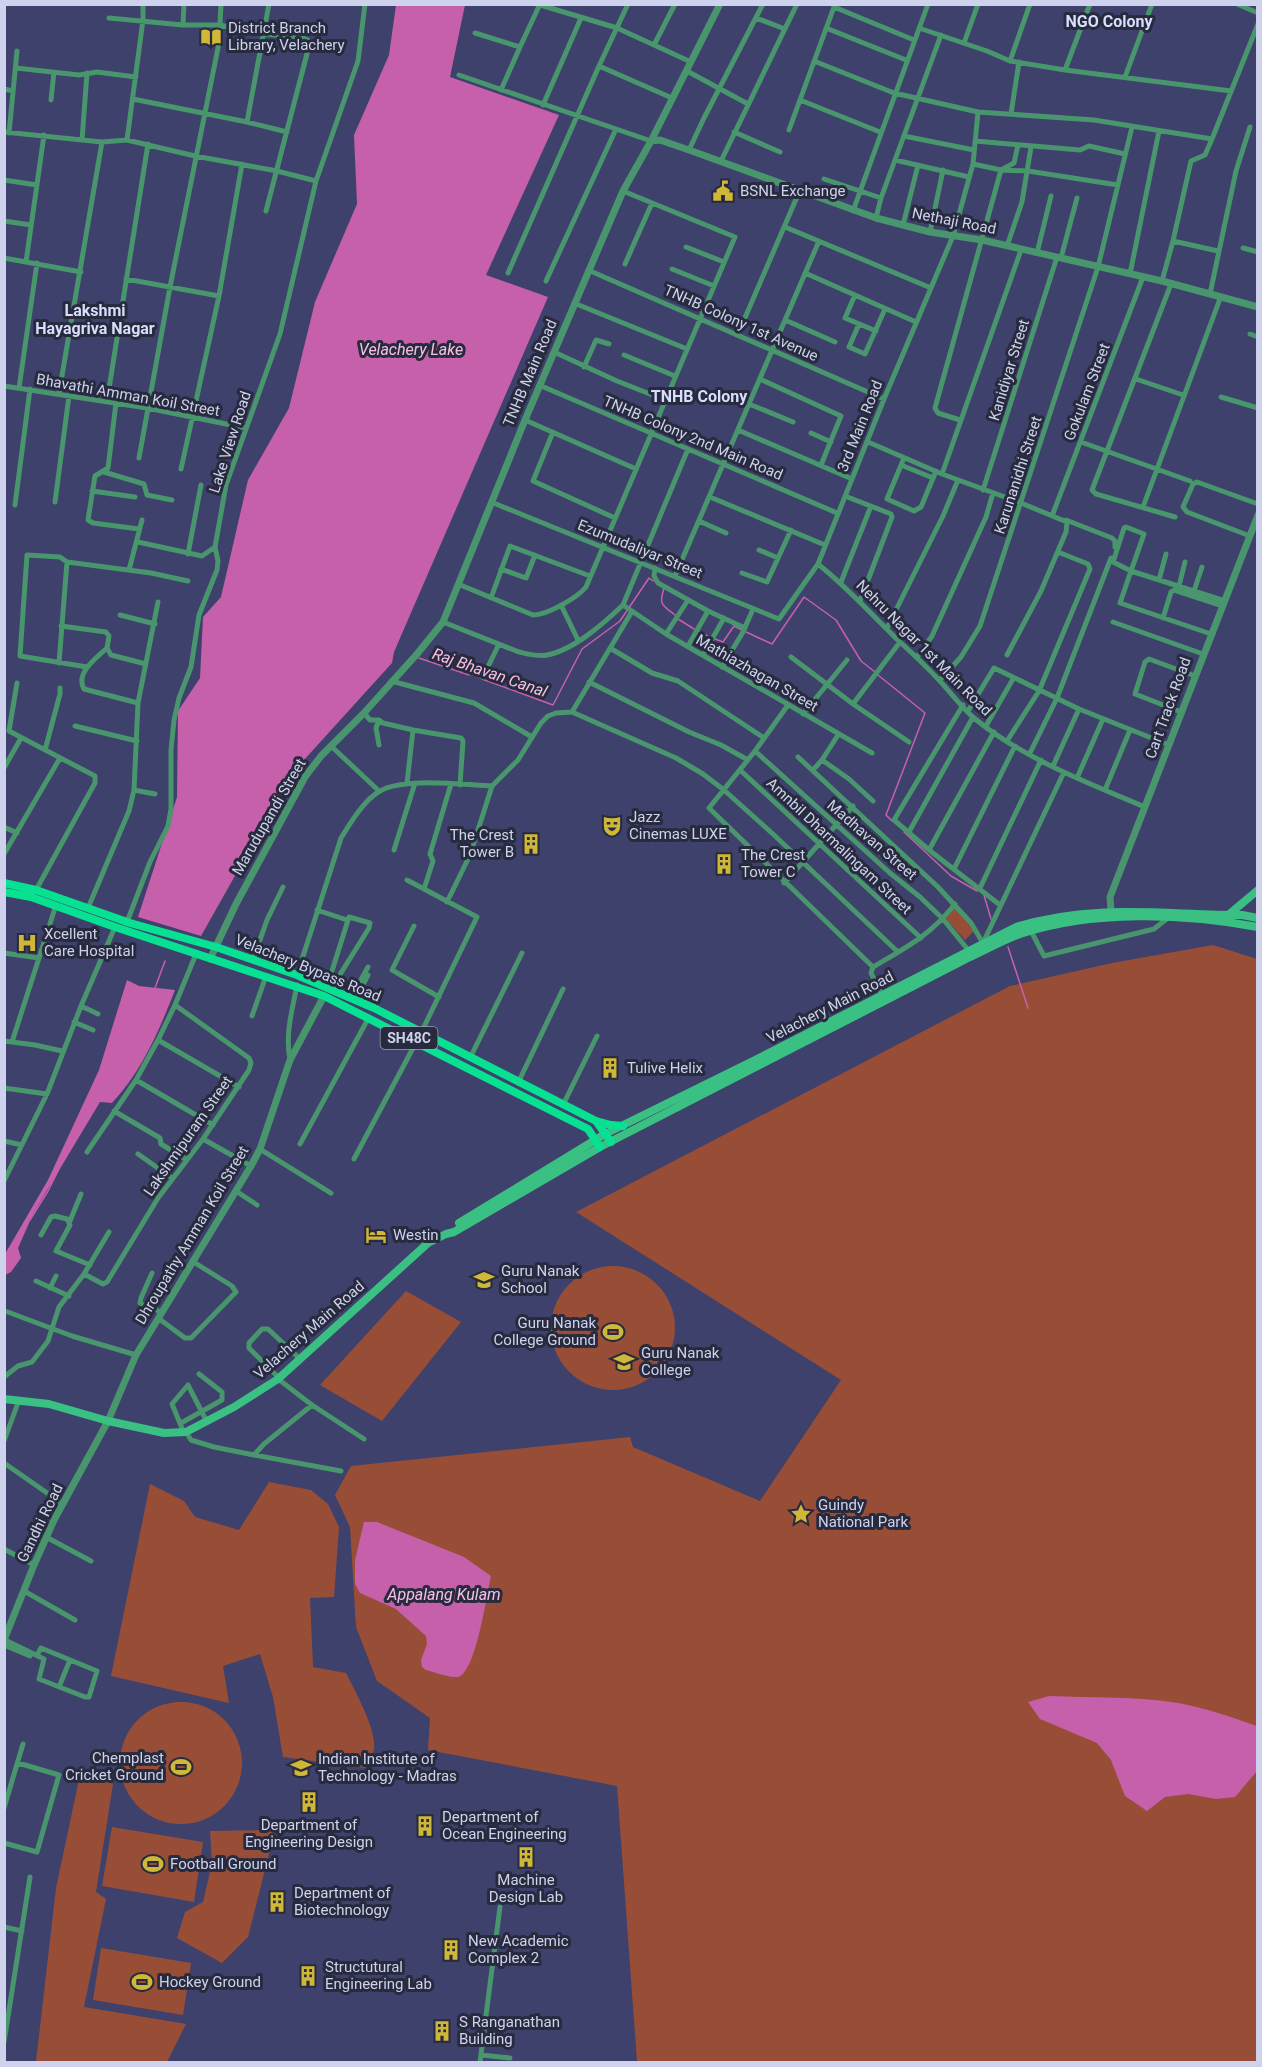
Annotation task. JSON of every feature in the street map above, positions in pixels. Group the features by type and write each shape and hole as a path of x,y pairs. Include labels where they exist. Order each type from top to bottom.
{"main road":[{"name":"Velachery Bypass Road","path":"4,883 36,890 127,922 216,947 297,975 416,1042 588,1129 598,1143"},
{"path":"1220,922 1257,890"},
{"name":"Velachery Bypass Road","path":"4,892 56,905 210,959 297,986 326,990 353,999 596,1121 608,1138"},
{"name":"Velachery Main Road","path":"608,1138 623,1126 1016,927 1042,919 1111,911 1257,918"},
{"name":"Velachery Main Road","path":"4,1399 49,1404 108,1421 164,1433 185,1432 207,1422 279,1378 428,1243 446,1234 471,1215 598,1143 970,957 1017,935 1076,920 1138,916 1169,917 1257,927"},
{"path":"596,1121 623,1126"}],"street":[{"path":"127,140 143,20 143,4"},
{"path":"183,25 184,4"},
{"path":"139,458 195,156 219,43 222,4"},
{"path":"247,122 269,4"},
{"name":"Lake View Road","path":"127,922 150,862 168,826 171,809 171,750 174,720 192,667 199,615 217,570 215,547 226,485 280,334 316,181 358,61 365,4"},
{"path":"508,273 628,4"},
{"path":"654,45 675,4"},
{"name":"TNHB Main Road","path":"443,622 539,386 623,191 651,141 720,4"},
{"path":"689,150 763,4"},
{"path":"721,161 797,4"},
{"path":"964,43 978,4"},
{"path":"1010,61 1030,4"},
{"path":"1065,70 1090,4"},
{"path":"1125,77 1152,4"},
{"path":"1237,4 1257,13"},
{"path":"501,90 539,5 617,28 691,62"},
{"path":"853,211 926,5"},
{"path":"789,130 835,6 914,40"},
{"path":"109,18 183,25 220,25 308,40 309,46 267,211"},
{"path":"543,105 581,18"},
{"path":"756,18 785,29"},
{"path":"1162,281 1191,161 1204,155 1212,139 1257,24"},
{"path":"826,28 906,60"},
{"path":"919,28 1010,61 1231,91"},
{"path":"475,33 520,47"},
{"path":"876,218 881,198 940,35"},
{"path":"17,51 14,91 7,133 102,142 127,140 316,181"},
{"path":"814,62 894,93 978,112 1084,119 1212,139"},
{"path":"1011,114 1018,62"},
{"path":"599,66 672,98"},
{"path":"16,68 87,74 97,72 136,77"},
{"path":"687,71 748,104"},
{"path":"51,100 54,72"},
{"path":"81,140 87,74"},
{"path":"459,75 651,141"},
{"path":"4,90 14,91"},
{"path":"133,99 287,132"},
{"path":"800,100 880,132"},
{"name":"3rd Main Road","path":"779,620 818,564 837,513 953,236 973,164 978,112"},
{"name":"Karunanidhi Street","path":"940,680 961,657 980,626 1098,267 1132,126"},
{"path":"1210,294 1236,171 1250,127"},
{"path":"546,281 616,129"},
{"path":"1130,274 1159,131"},
{"path":"734,132 780,152"},
{"path":"26,262 44,135"},
{"path":"904,136 974,150"},
{"name":"Nethaji Road","path":"651,141 660,140 876,218 930,232 982,240 1162,281 1257,307"},
{"path":"975,141 1080,150 1089,146 1125,154"},
{"path":"59,393 102,142"},
{"path":"107,401 147,144"},
{"path":"960,420 938,413 935,408 1001,170 1014,163 1018,145"},
{"path":"1007,246 1022,202 1031,147"},
{"path":"895,160 969,177"},
{"path":"181,469 219,296 242,164"},
{"path":"973,164 1001,170 1028,171 1118,185"},
{"path":"903,225 918,165"},
{"path":"930,232 943,170"},
{"path":"824,179 881,198"},
{"path":"4,180 37,185"},
{"path":"738,334 800,190"},
{"path":"458,584 533,615 540,615 582,593 735,237 623,191"},
{"path":"1037,253 1051,196"},
{"name":"Kanidiyar Street","path":"983,490 1077,198"},
{"path":"625,264 652,203"},
{"path":"4,221 31,225"},
{"path":"785,227 931,288"},
{"path":"1173,241 1218,251"},
{"path":"675,576 819,242"},
{"path":"686,247 724,262"},
{"path":"1243,248 1257,252"},
{"path":"902,461 887,496 888,501 917,511 921,507 933,478 939,473 1021,250"},
{"path":"4,258 81,272"},
{"path":"19,388 37,263"},
{"path":"672,269 714,286"},
{"name":"TNHB Colony 1st Avenue","path":"588,270 884,399"},
{"path":"806,273 916,322"},
{"name":"Gokulam Street","path":"1052,516 1143,277"},
{"path":"126,279 219,296"},
{"path":"1171,284 1092,492 1175,517"},
{"path":"855,295 845,318 876,331"},
{"path":"1143,507 1221,296"},
{"path":"574,303 687,349"},
{"path":"859,324 849,347 865,354 885,309"},
{"path":"785,320 835,342"},
{"path":"1250,334 1257,337"},
{"path":"584,367 596,340 609,344"},
{"path":"554,352 584,367 665,400"},
{"path":"624,355 675,376"},
{"path":"760,379 840,415 841,419 820,465"},
{"path":"1136,379 1184,395"},
{"name":"Bhavathi Amman Koil Street","path":"4,386 107,401 246,428"},
{"name":"TNHB Colony 2nd Main Road","path":"539,386 837,513"},
{"path":"15,506 30,389"},
{"path":"55,502 69,396"},
{"path":"1221,397 1257,408"},
{"path":"105,471 116,403"},
{"path":"749,404 793,422"},
{"path":"525,420 636,469"},
{"path":"738,430 852,479"},
{"path":"553,432 533,481 615,518"},
{"path":"811,433 831,442"},
{"path":"868,442 933,478"},
{"path":"1082,442 1190,481"},
{"path":"572,712 610,648 688,449"},
{"path":"902,461 1022,503 1115,541 1115,549 1057,698 1030,753"},
{"path":"139,529 90,522 88,518 96,474 105,471 144,484 147,495 172,500"},
{"path":"887,628 944,516 957,480"},
{"path":"1250,536 1186,512 1183,507 1193,484 1197,482 1257,504"},
{"path":"188,554 201,485"},
{"path":"92,491 135,497"},
{"path":"917,657 932,636 986,517 993,493"},
{"path":"844,496 891,514 892,519 860,601"},
{"path":"710,497 825,545"},
{"name":"Ezumudaliyar Street","path":"491,502 779,620"},
{"path":"841,582 871,506"},
{"name":"Cart Track Road","path":"1111,911 1110,897 1257,515"},
{"path":"129,570 142,520"},
{"path":"1007,655 1041,591 1068,528 1066,520"},
{"path":"699,521 726,533"},
{"path":"1211,634 1120,603 1131,571 1144,534 1124,528 1113,563 1131,571 1194,591 1224,604"},
{"path":"742,573 766,582 791,530"},
{"path":"138,542 202,556 215,547"},
{"path":"491,598 510,546 590,576"},
{"path":"759,550 778,558"},
{"path":"1007,741 1039,691 1090,569 1088,564 1058,552"},
{"path":"1159,580 1166,554"},
{"path":"87,667 20,656 27,555 60,557 67,562 188,581"},
{"path":"501,569 526,578 535,555"},
{"path":"59,663 67,562"},
{"path":"1179,586 1185,562"},
{"name":"Nehru Nagar 1st Main Road","path":"818,564 841,582 917,657 973,717 1007,741 1041,760 1145,807"},
{"path":"1194,591 1202,567"},
{"path":"655,568 655,580 708,611 745,628"},
{"path":"1163,618 1171,592 1174,590 1224,604"},
{"path":"666,634 688,600"},
{"path":"88,908 129,811 134,790 138,703 158,602"},
{"path":"561,605 578,640"},
{"path":"443,622 519,652 548,655 578,640 627,609"},
{"name":"Mathiazhagan Street","path":"627,609 722,667 872,753"},
{"path":"722,667 745,628 753,609"},
{"path":"688,646 708,611"},
{"path":"120,615 155,624"},
{"path":"703,655 724,618"},
{"name":"Marudupandi Street","path":"210,959 236,904 299,786 331,746 364,713 443,622"},
{"path":"1113,622 1203,654"},
{"path":"61,626 106,632 109,636 107,648 87,667 81,683 84,689 138,703"},
{"path":"852,704 900,642"},
{"path":"457,667 483,677 499,644"},
{"path":"107,648 111,655 146,664"},
{"path":"610,648 652,673 678,681 764,738"},
{"path":"791,657 852,704 909,742"},
{"path":"1182,712 1135,694 1145,662 1149,659 1195,676"},
{"path":"803,714 847,660"},
{"path":"968,711 994,668 1079,709 1169,746"},
{"path":"986,726 1013,679"},
{"path":"392,681 474,703 532,737"},
{"path":"589,682 681,728 722,745 748,760"},
{"path":"17,683 9,729 21,738 95,776 94,783 36,890"},
{"path":"45,750 60,688"},
{"path":"788,705 755,751 709,808 873,968"},
{"path":"963,705 894,819 929,850 1000,905"},
{"path":"1053,766 1079,709"},
{"path":"447,902 470,855 492,786 518,760 548,716 572,712 676,758 703,774 724,790 803,862 898,952"},
{"path":"364,713 370,720 379,720 413,730 463,739 460,785"},
{"path":"909,832 973,717"},
{"path":"1077,778 1103,719"},
{"path":"379,720 376,728 379,745"},
{"path":"75,726 137,741"},
{"path":"407,783 413,730"},
{"path":"1105,790 1130,730"},
{"path":"929,850 994,732"},
{"path":"813,770 838,735"},
{"path":"4,768 21,738"},
{"path":"331,746 379,791"},
{"path":"954,869 1015,746"},
{"name":"Madhavan Street","path":"755,751 943,919 969,951"},
{"path":"798,757 853,806 955,904 971,923 983,943"},
{"path":"4,854 60,759"},
{"path":"822,760 849,779 873,801"},
{"path":"980,888 1041,760"},
{"name":"Amnbil Dharmalingam Street","path":"740,770 921,938"},
{"path":"983,943 1064,772"},
{"path":"297,975 341,838 353,819 379,791 407,783 492,786"},
{"path":"394,850 415,783"},
{"path":"424,889 433,861 430,854 451,784"},
{"path":"134,790 154,794"},
{"path":"784,883 853,806"},
{"path":"4,827 17,833"},
{"path":"354,1159 421,1033 477,917 407,880"},
{"path":"253,960 267,920 283,887"},
{"path":"882,995 871,973 873,968 921,938 943,919 955,904"},
{"path":"12,1042 56,905"},
{"path":"317,910 347,920"},
{"path":"349,916 370,925 326,990 349,916"},
{"path":"1031,931 1044,956 1154,929 1169,917"},
{"path":"4,1181 47,1094 62,1051 115,927"},
{"path":"414,927 392,970 438,997"},
{"path":"4,953 39,958"},
{"path":"470,1058 522,953"},
{"path":"87,1152 136,1080 175,1005 196,954"},
{"path":"353,999 368,967"},
{"path":"353,999 368,975"},
{"path":"252,1016 266,976"},
{"path":"290,1060 286,1044 297,986"},
{"path":"518,1083 563,989"},
{"name":"Dhroupathy Amman Koil Street","path":"108,1421 136,1355 260,1149 290,1060 326,990"},
{"name":"Lakshmipuram Street","path":"84,1274 101,1283 107,1282 158,1198 213,1125 249,1070 251,1063 249,1058 175,1005"},
{"path":"81,1006 98,1014"},
{"path":"300,1144 369,1017"},
{"path":"74,1022 93,1030"},
{"path":"563,1105 597,1036"},
{"path":"158,1040 239,1087"},
{"path":"4,1041 62,1051"},
{"path":"136,1080 213,1125"},
{"path":"4,1088 47,1094"},
{"path":"114,1111 160,1138 161,1144 188,1160"},
{"path":"203,1139 251,1166"},
{"path":"4,1141 22,1145"},
{"path":"260,1149 331,1193"},
{"path":"138,1154 172,1178"},
{"path":"236,1191 257,1205"},
{"path":"81,1194 70,1225 56,1251 90,1265"},
{"path":"41,1235 53,1215 70,1221"},
{"path":"4,1377 18,1366 32,1362 48,1341 59,1307 90,1265 109,1232"},
{"path":"153,1273 140,1303 160,1315 185,1338 191,1338 236,1292 232,1286 192,1261"},
{"path":"50,1288 56,1276"},
{"path":"36,1281 69,1296"},
{"path":"5,1311 52,1329 136,1355"},
{"path":"300,1359 268,1329 262,1329 249,1343 249,1348 279,1378 312,1405 364,1439"},
{"path":"181,1423 222,1400 224,1395 199,1374"},
{"path":"207,1422 188,1385 172,1404 191,1440 214,1448 341,1471"},
{"path":"4,1441 20,1400"},
{"path":"254,1455 264,1444 312,1405"},
{"name":"Gandhi Road","path":"5,1642 46,1537 108,1421"},
{"path":"4,1463 63,1504"},
{"path":"46,1537 91,1560"},
{"path":"4,1549 34,1565"},
{"path":"24,1591 75,1620"},
{"path":"5,1642 44,1660 39,1679 85,1697 89,1695 97,1672 41,1648 34,1655"},
{"path":"59,1687 70,1660"},
{"path":"4,1808 23,1744"},
{"path":"4,1843 37,1852 59,1775 18,1763"},
{"path":"4,2042 30,1877"},
{"path":"480,2062 500,1908"},
{"path":"4,1927 22,1931"},
{"path":"4,1985 12,1988"},
{"path":"481,2055 510,2058"}],"shaded area":[{"path":"955,907 974,931 965,940 946,919"},
{"name":"Guindy National Park","path":"1213,945 1257,959 1257,2062 637,2062 617,1786 428,1750 430,1718 377,1681 356,1627 350,1527 335,1495 351,1466 630,1437 633,1447 760,1501 841,1380 576,1212 1010,986 1112,963"},
{"name":"Guru Nanak College Ground","path":"613,1266 637,1270 657,1284 671,1304 675,1328 671,1352 657,1372 637,1386 613,1390 589,1386 569,1372 555,1352 551,1328 555,1304 569,1284 589,1270"},
{"path":"406,1291 461,1322 382,1421 320,1385"},
{"path":"269,1482 311,1490 328,1504 339,1527 334,1597 310,1598 313,1667 346,1673 364,1711 374,1742 374,1750 365,1768 283,1757 273,1697 260,1654 223,1666 229,1703 111,1676 150,1484 184,1501 195,1517 239,1530"},
{"name":"Chemplast Cricket Ground","path":"181,1702 204,1706 224,1720 238,1740 242,1763 238,1786 224,1806 204,1820 181,1824 158,1820 138,1806 124,1786 120,1763 124,1740 138,1720 158,1706"},
{"path":"81,1770 113,1784 96,1892 106,1899 84,2007 186,2024 167,2062 36,2062 56,1888"},
{"name":"Football Ground","path":"112,1827 203,1842 194,1902 102,1886"},
{"path":"275,1830 248,1937 222,1963 177,1938 185,1912 203,1902 212,1863 210,1831"},
{"name":"Hockey Ground","path":"101,1948 191,1963 183,2015 93,2000"}],"water":[{"name":"Velachery Lake","path":"396,5 465,5 450,77 559,115 486,275 548,297 394,652 392,663 294,771 201,936 138,917 177,797 178,711 200,678 203,617 221,597 248,480 289,408 315,302 357,204 354,135 389,55"},
{"path":"127,980 139,986 175,990 141,1064 112,1103 100,1102 34,1212 18,1248 21,1258 11,1272 5,1275 5,1254 48,1180 99,1070"},
{"name":"Appalang Kulam","path":"364,1522 377,1522 464,1557 491,1576 475,1648 470,1662 458,1677 442,1675 422,1667 421,1660 427,1644 426,1636 396,1609 360,1593 355,1584 355,1560"},
{"path":"1049,1696 1130,1698 1178,1703 1257,1726 1257,1771 1235,1797 1216,1799 1188,1794 1165,1797 1147,1811 1125,1796 1111,1760 1097,1743 1040,1719 1028,1702"}],"waterway":[{"name":"Raj Bhavan Canal","path":"482,679 553,705 582,649 620,621 649,578 653,581"},
{"name":"Raj Bhavan Canal","path":"664,588 662,604 675,615"},
{"name":"Raj Bhavan Canal","path":"746,632 772,644 804,597 836,620 861,661 875,672"},
{"name":"Raj Bhavan Canal","path":"678,619 694,629"},
{"name":"Raj Bhavan Canal","path":"715,639 723,642 734,626 742,630"},
{"name":"Raj Bhavan Canal","path":"698,631 710,637"},
{"name":"Raj Bhavan Canal","path":"419,658 469,675"},
{"name":"Raj Bhavan Canal","path":"878,675 925,713 886,815 892,821"},
{"name":"Raj Bhavan Canal","path":"904,832 951,876 977,891"},
{"name":"Raj Bhavan Canal","path":"984,895 991,919"},
{"name":"Raj Bhavan Canal","path":"1008,947 1028,1008"},
{"path":"155,988 165,961"},
{"path":"30,1220 59,1169"}],"place":[{"name":"District Branch Library, Velachery","path":"211,37"},
{"name":"BSNL Exchange","path":"723,191"},
{"name":"Jazz Cinemas LUXE","path":"612,826"},
{"name":"The Crest Tower B","path":"531,844"},
{"name":"The Crest Tower C","path":"724,864"},
{"name":"Xcellent Care Hospital","path":"27,943"},
{"name":"Tulive Helix","path":"610,1068"},
{"name":"Westin","path":"376,1235"},
{"name":"Guru Nanak School","path":"484,1280"},
{"name":"Guru Nanak College Ground","path":"613,1332"},
{"name":"Guru Nanak College","path":"624,1362"},
{"name":"Guindy National Park","path":"801,1514"},
{"name":"Chemplast Cricket Ground","path":"181,1767"},
{"name":"Indian Institute of Technology - Madras","path":"301,1768"},
{"name":"Department of Engineering Design","path":"309,1802"},
{"name":"Department of Ocean Engineering","path":"425,1826"},
{"name":"Machine Design Lab","path":"526,1857"},
{"name":"Football Ground","path":"153,1864"},
{"name":"Department of Biotechnology","path":"277,1902"},
{"name":"New Academic Complex 2","path":"451,1950"},
{"name":"Structutural Engineering Lab","path":"308,1976"},
{"name":"Hockey Ground","path":"142,1982"},
{"name":"S Ranganathan Building","path":"442,2031"}],"district":[{"name":"NGO Colony","path":"1109,21"},
{"name":"Lakshmi Hayagriva Nagar","path":"95,319"},
{"name":"TNHB Colony","path":"699,396"}]}
